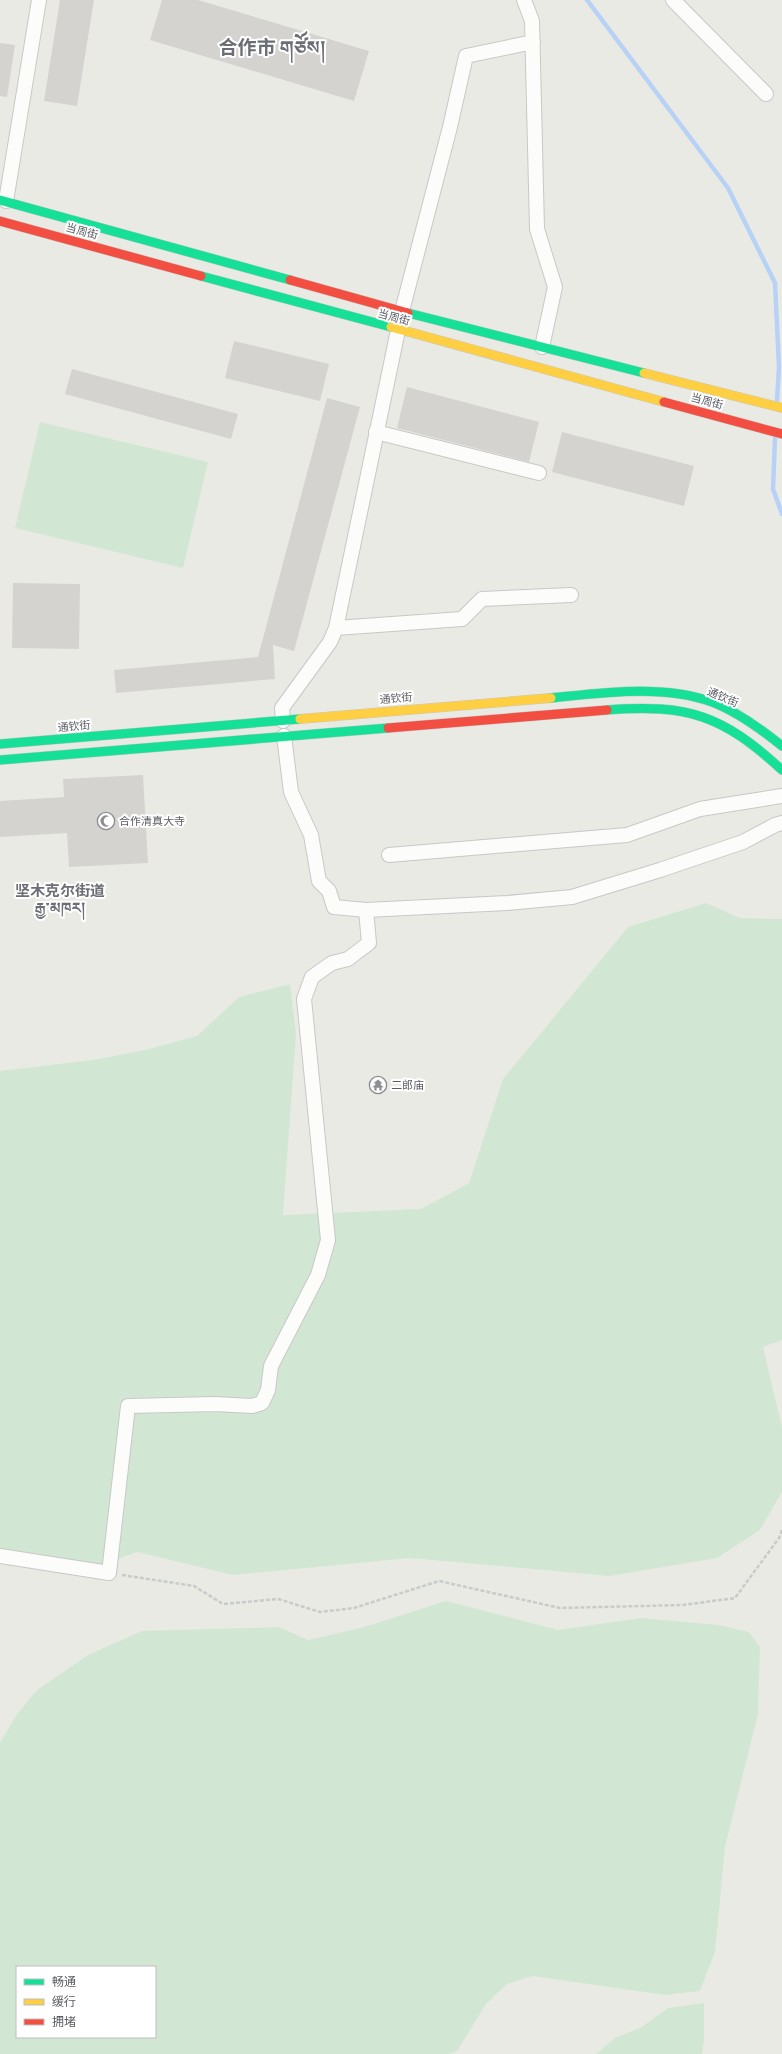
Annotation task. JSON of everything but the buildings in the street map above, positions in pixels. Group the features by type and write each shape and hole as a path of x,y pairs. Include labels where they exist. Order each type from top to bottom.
{"main road":[{"name":"当周街","path":"3,201 402,311 782,408"},
{"name":"当周街","path":"0,221 782,434"},
{"name":"通钦街","path":"0,744 616,692 688,696 711,702 745,720 782,746"},
{"path":"0,760 525,716 623,709 660,709 685,712 705,717 724,726 742,737 782,770"}],"street":[{"path":"3,201 40,0"},
{"path":"524,0 532,21 537,229 555,287 542,347"},
{"path":"673,0 766,94"},
{"path":"283,721 282,708 330,642 336,628 402,311 450,127 466,56 533,42"},
{"path":"376,432 539,473"},
{"path":"336,628 462,619 482,599 571,595"},
{"path":"284,736 291,792 311,836 319,881 329,891 334,907 366,910 507,903 572,897 660,870 743,842 775,825 782,824"},
{"path":"389,855 627,835 700,809 782,796"},
{"path":"0,1556 109,1573 128,1406 215,1404 252,1406 262,1403 268,1390 271,1366 318,1276 328,1240 304,999 312,977 332,962 348,959 369,942 366,910"}],"path":[{"path":"109,1573 194,1586 223,1604 278,1599 320,1612 354,1608 439,1581 560,1608 683,1605 735,1598 778,1538 782,1530"}],"green space":[{"path":"40,422 208,462 183,568 15,528"},
{"path":"706,903 740,918 782,919 782,1340 763,1347 782,1427 782,1492 760,1530 717,1558 609,1576 410,1558 233,1575 137,1552 99,1566 0,1549 0,1071 93,1060 145,1050 197,1036 239,997 290,984 296,1034 283,1215 421,1209 469,1183 503,1079 628,927"},
{"path":"446,1601 558,1630 641,1618 718,1625 749,1632 760,1647 758,1714 725,1847 715,1952 700,1991 665,1995 532,1976 507,1984 486,2004 457,2051 449,2054 0,2054 0,1743 17,1714 37,1690 88,1655 142,1631 279,1627 308,1640 361,1628"},
{"path":"704,2003 704,2040 702,2054 596,2054 615,2038 640,2028 668,2008"}],"waterway":[{"path":"587,0 728,188 775,283 779,367 777,401"},
{"path":"775,438 773,489 782,514"}],"traffic: fast":[{"path":"0,200 290,280"},
{"path":"201,276 391,327"},
{"path":"408,313 644,373"},
{"path":"551,698 632,691 673,693 693,696 722,706 740,716 782,746"},
{"path":"607,710 660,709 683,712 703,717 722,725 741,737 761,751 782,770"},
{"path":"0,744 300,719"},
{"path":"0,760 388,728"}],"traffic: slow":[{"path":"391,327 664,402"},
{"path":"644,373 782,408"},
{"path":"300,719 551,698"}],"traffic: jam":[{"path":"0,221 201,276"},
{"path":"290,280 408,313"},
{"path":"664,402 782,434"},
{"path":"388,728 607,710"}],"place":[{"name":"合作清真大寺","path":"106,821"},
{"name":"二郎庙","path":"378,1085"}],"district":[{"name":"合作市 གཙོས།","path":"272,47"},
{"name":"坚木克尔街道 རྒྱ་མཁར།","path":"60,900"}]}
